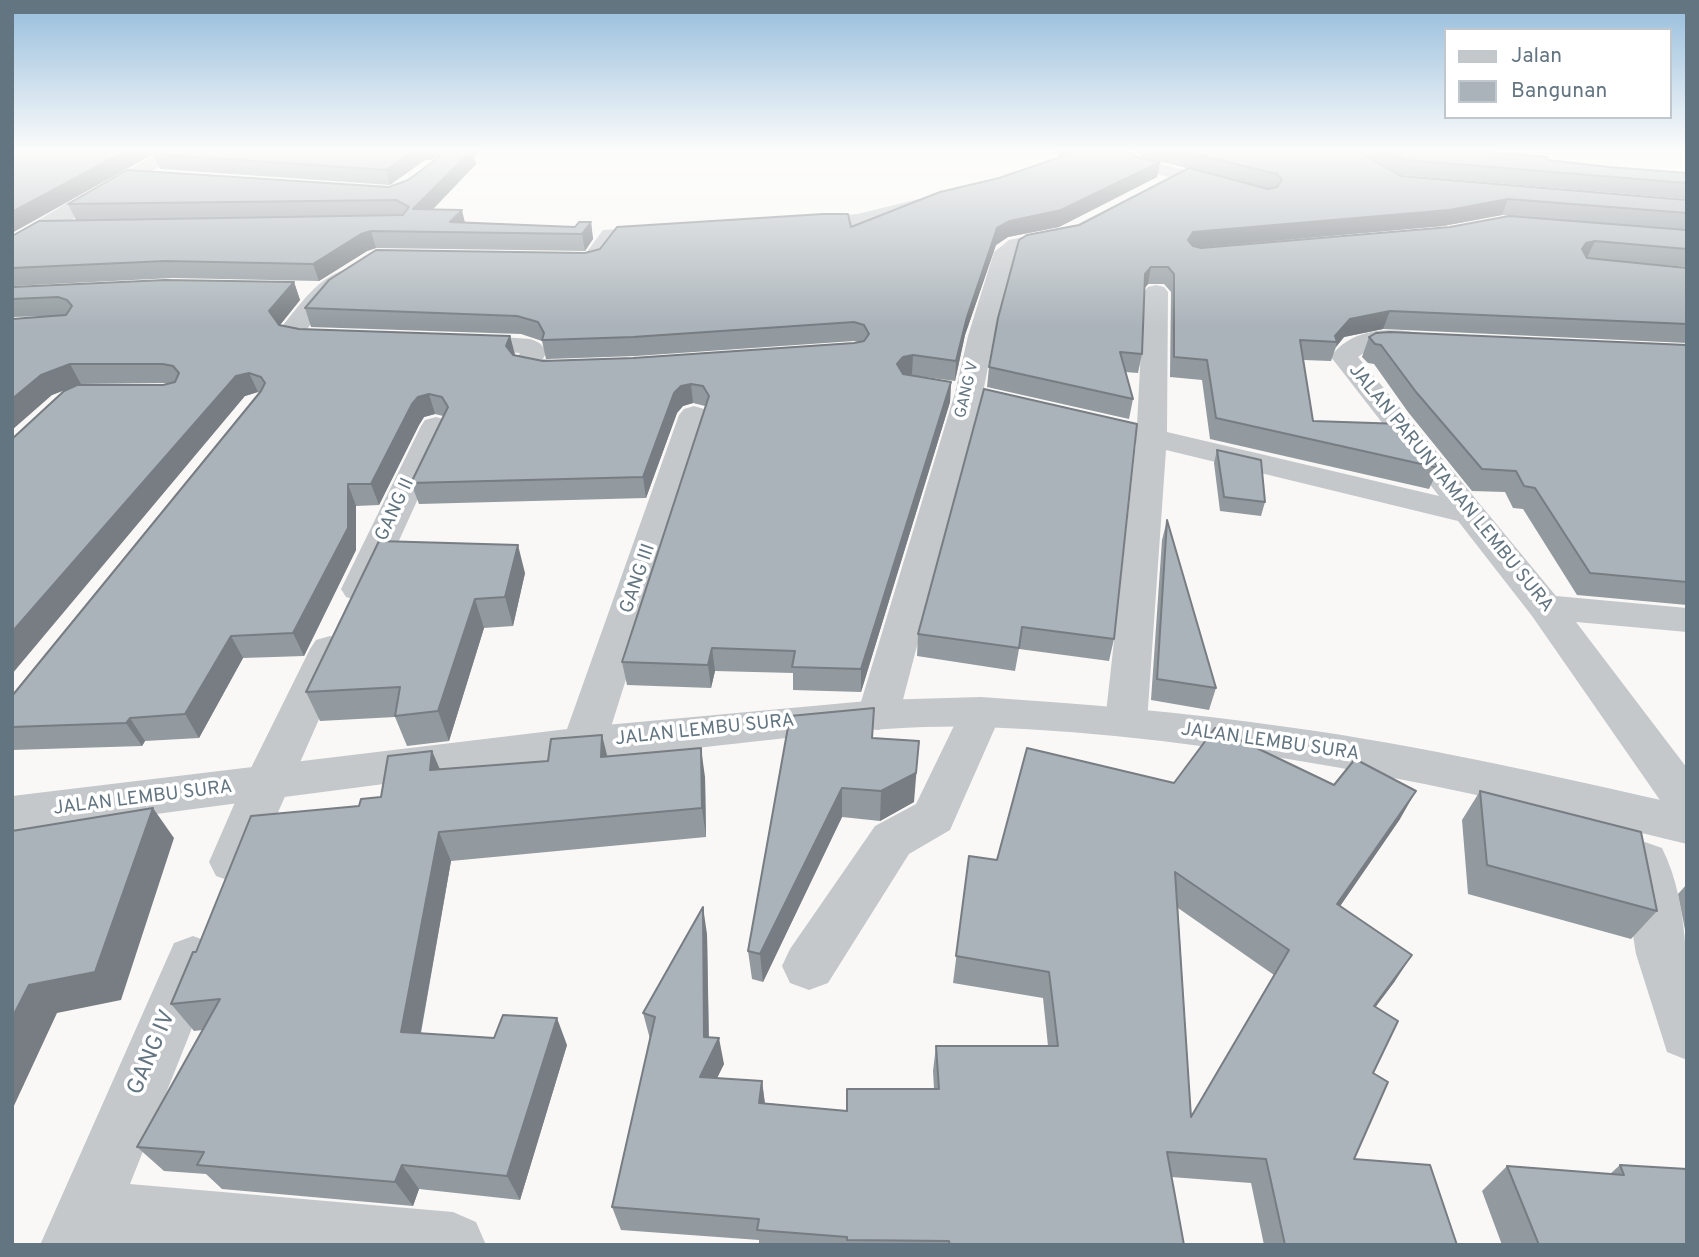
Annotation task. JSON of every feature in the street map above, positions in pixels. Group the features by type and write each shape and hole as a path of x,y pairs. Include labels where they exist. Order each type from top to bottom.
{"street":[{"path":"12,246 72,210"},
{"path":"780,226 857,220 903,210"},
{"path":"908,210 941,221"},
{"name":"GANG V","path":"878,715 972,394 981,336 1005,252 1017,245 1058,238 1090,222"},
{"path":"38,229 79,228"},
{"path":"524,260 588,261 593,260 611,234 685,231"},
{"path":"360,339 292,334 325,291 365,264"},
{"path":"299,290 325,291"},
{"path":"1126,722 1152,436 1156,292"},
{"name":"JALAN PARUN TAMAN LEMBU SURA","path":"1451,343 1363,341 1349,347 1344,357 1545,607 1687,803"},
{"path":"442,342 521,345 531,348 533,353 527,363 539,370 598,368"},
{"name":"GANG III","path":"584,743 694,415"},
{"path":"1058,415 1472,514"},
{"name":"GANG II","path":"266,784 436,426"},
{"path":"1545,607 1687,620"},
{"path":"809,966 892,840 933,817 981,712"},
{"name":"JALAN LEMBU SURA","path":"12,815 584,743 878,715 981,712 1126,722 1289,743 1510,783 1687,825"},
{"name":"GANG IV","path":"80,1228 266,784"},
{"path":"1635,813 1662,954 1687,1033"},
{"path":"80,1228 453,1245"}],"building":[{"path":"407,210 462,210 450,222 575,227 579,222 591,222 582,234 371,231 361,234 313,264 165,261 12,268 12,236 39,221 403,215"},
{"path":"895,210 1062,210 1010,221 997,228 967,317 956,361 913,355 903,357 897,364 903,374 951,382 861,669 792,667 795,651 712,648 708,665 622,662 709,396 703,386 681,386 674,393 643,477 411,483 448,407 442,397 429,394 418,397 412,404 371,484 348,484 348,528 293,633 231,636 185,714 130,718 126,723 12,727 12,696 265,383 261,377 249,373 236,376 12,632 12,439 64,391 77,385 163,385 175,382 179,373 173,366 163,364 70,364 41,375 12,399 12,319 66,315 72,306 67,300 58,297 12,299 12,287 165,280 294,282 269,311 279,325 299,329 510,336 506,346 513,355 543,361 633,358 854,343 864,341 869,334 864,325 854,322 633,337 542,340 544,333 538,322 517,316 305,308 329,280 376,250 585,253 600,249 617,227 823,214 848,214 851,227"},
{"path":"1109,210 1451,210 1193,232 1188,240 1193,246 1201,248 1450,227 1509,216 1687,230 1687,249 1595,241 1586,243 1582,249 1587,258 1687,268 1687,324 1390,311 1350,319 1335,336 1337,342 1300,340 1313,421 1403,424 1439,468 1216,418 1207,360 1174,357 1174,274 1168,267 1151,267 1145,274 1142,354 1120,352 1133,399 989,367 998,318 1019,240 1027,235 1079,225"},
{"path":"1644,210 1687,210 1687,213"},
{"path":"1376,333 1687,345 1687,582 1590,573 1535,488 1524,486 1516,471 1482,469 1416,392 1381,345 1375,344 1369,337"},
{"path":"984,389 1137,424 1114,639 1022,627 1019,648 918,634"},
{"path":"1217,450 1261,460 1265,502 1224,497"},
{"path":"1167,520 1216,688 1157,679"},
{"path":"379,541 518,545 505,597 475,599 438,711 395,716 400,687 306,692"},
{"path":"874,708 872,738 919,741 916,773 881,791 842,788 760,954 748,951 790,716"},
{"path":"1215,728 1334,785 1355,759 1416,791 1337,904 1412,955 1374,1006 1398,1021 1373,1073 1388,1082 1354,1159 1430,1165 1457,1245 1285,1245 1266,1159 1167,1152 1184,1245 950,1245 949,1241 847,1240 847,1237 757,1230 759,1219 612,1207 655,1017 643,1013 703,907 704,1037 719,1038 700,1077 762,1081 759,1103 847,1111 847,1089 939,1089 936,1046 1058,1046 1049,972 956,956 969,856 997,860 1027,748 1174,783","holes":["1175,872 1289,950 1191,1117"]},
{"path":"602,735 601,757 701,748 702,808 439,832 401,1032 494,1038 503,1015 557,1018 507,1176 402,1165 395,1182 197,1165 204,1152 137,1147 220,999 171,1004 193,952 196,952 251,816 359,806 361,799 381,797 388,756 432,751 430,770 548,761 551,739"},
{"path":"1480,791 1641,832 1657,911 1487,865"},
{"path":"153,808 95,972 29,985 12,1018 12,831"},
{"path":"1620,1165 1687,1169 1687,1245 1539,1245 1507,1166 1624,1175"}]}
